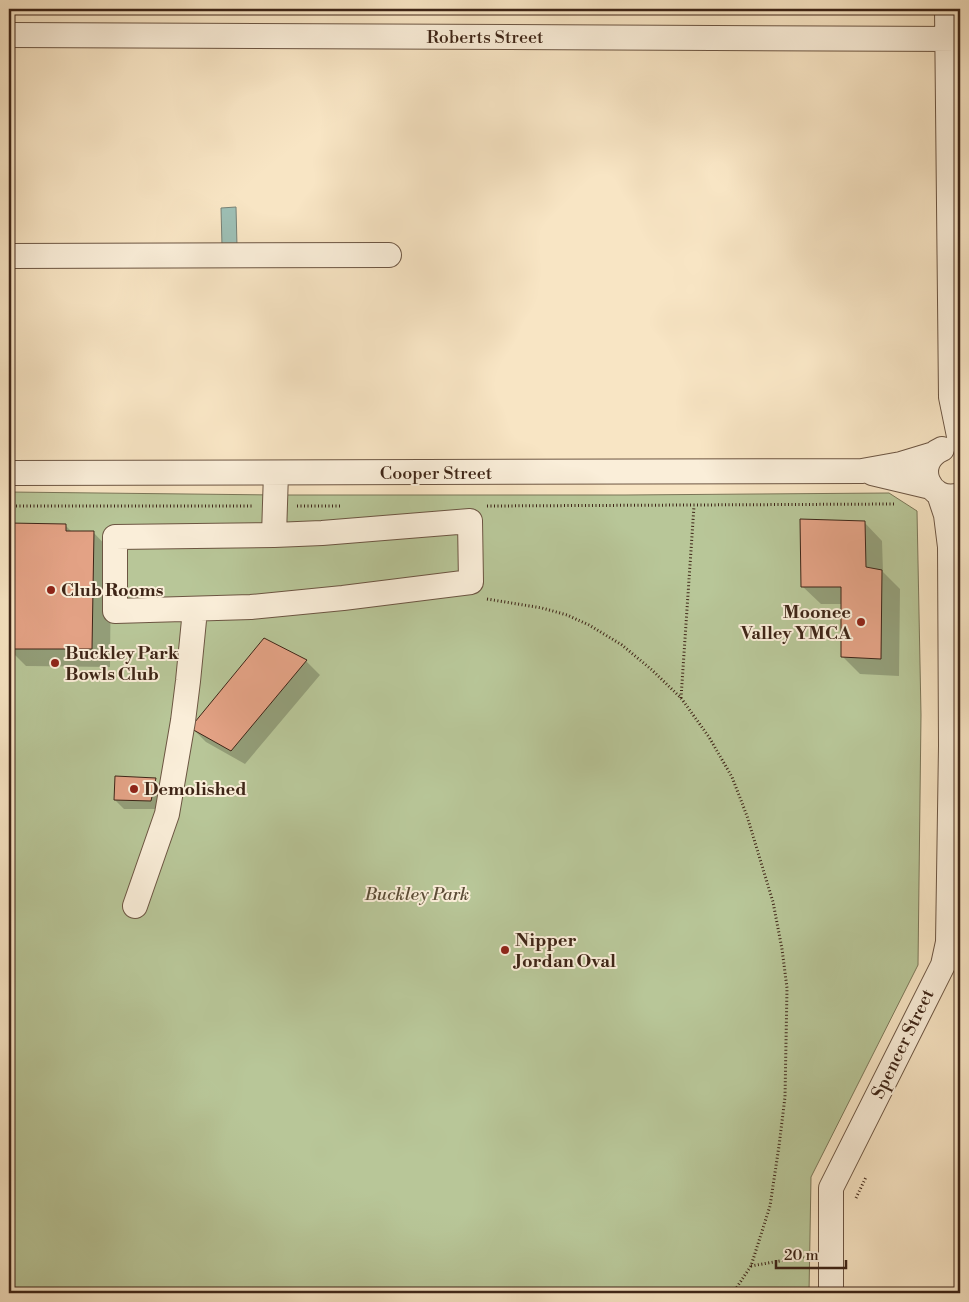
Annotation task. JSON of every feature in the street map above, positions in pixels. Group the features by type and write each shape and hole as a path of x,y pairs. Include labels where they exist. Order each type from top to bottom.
{"street":[{"path":"946,9 954,39 949,448"},
{"name":"Roberts Street","path":"9,35 954,39"},
{"path":"9,256 389,255"},
{"name":"Cooper Street","path":"9,474 862,472 901,464 949,448"},
{"name":"Spencer Street","path":"831,1293 832,1188 942,965 955,913 951,764 950,547 946,515 948,494 928,480 926,474 929,460 949,448"},
{"name":"Cooper Street","path":"862,472 948,494"},
{"path":"274,535 276,473"},
{"path":"470,521 471,582 251,607 115,611 115,537 274,535 470,521"},
{"path":"135,906 166,814 184,711 195,610"}],"path":[{"path":"681,698 694,506 899,504"},
{"path":"482,599 542,608 567,615 589,625 622,645 681,698 709,738 732,777 747,816 773,902 782,949 787,988 785,1097 770,1206 751,1266 733,1293"},
{"path":"853,1203 866,1176"},
{"path":"751,1266 816,1254"}],"green space":[{"name":"Buckley Park","path":"9,492 276,495 889,493 917,511 921,715 918,965 811,1177 809,1293 9,1293"}],"water":[{"path":"236,207 237,246 222,246 221,208"}],"building":[{"name":"Moonee Valley YMCA","path":"800,519 865,521 866,567 882,570 881,659 841,657 841,587 801,587"},
{"name":"Club Rooms","path":"9,523 66,524 66,531 94,531 92,649 9,649"},
{"path":"264,638 307,660 231,751 190,728"},
{"name":"Demolished","path":"115,776 156,778 151,801 114,800"}],"place":[{"name":"Club Rooms","path":"51,590"},
{"name":"Moonee Valley YMCA","path":"861,622"},
{"name":"Buckley Park Bowls Club","path":"55,663"},
{"name":"Demolished","path":"134,789"},
{"name":"Nipper Jordan Oval","path":"505,950"}]}
